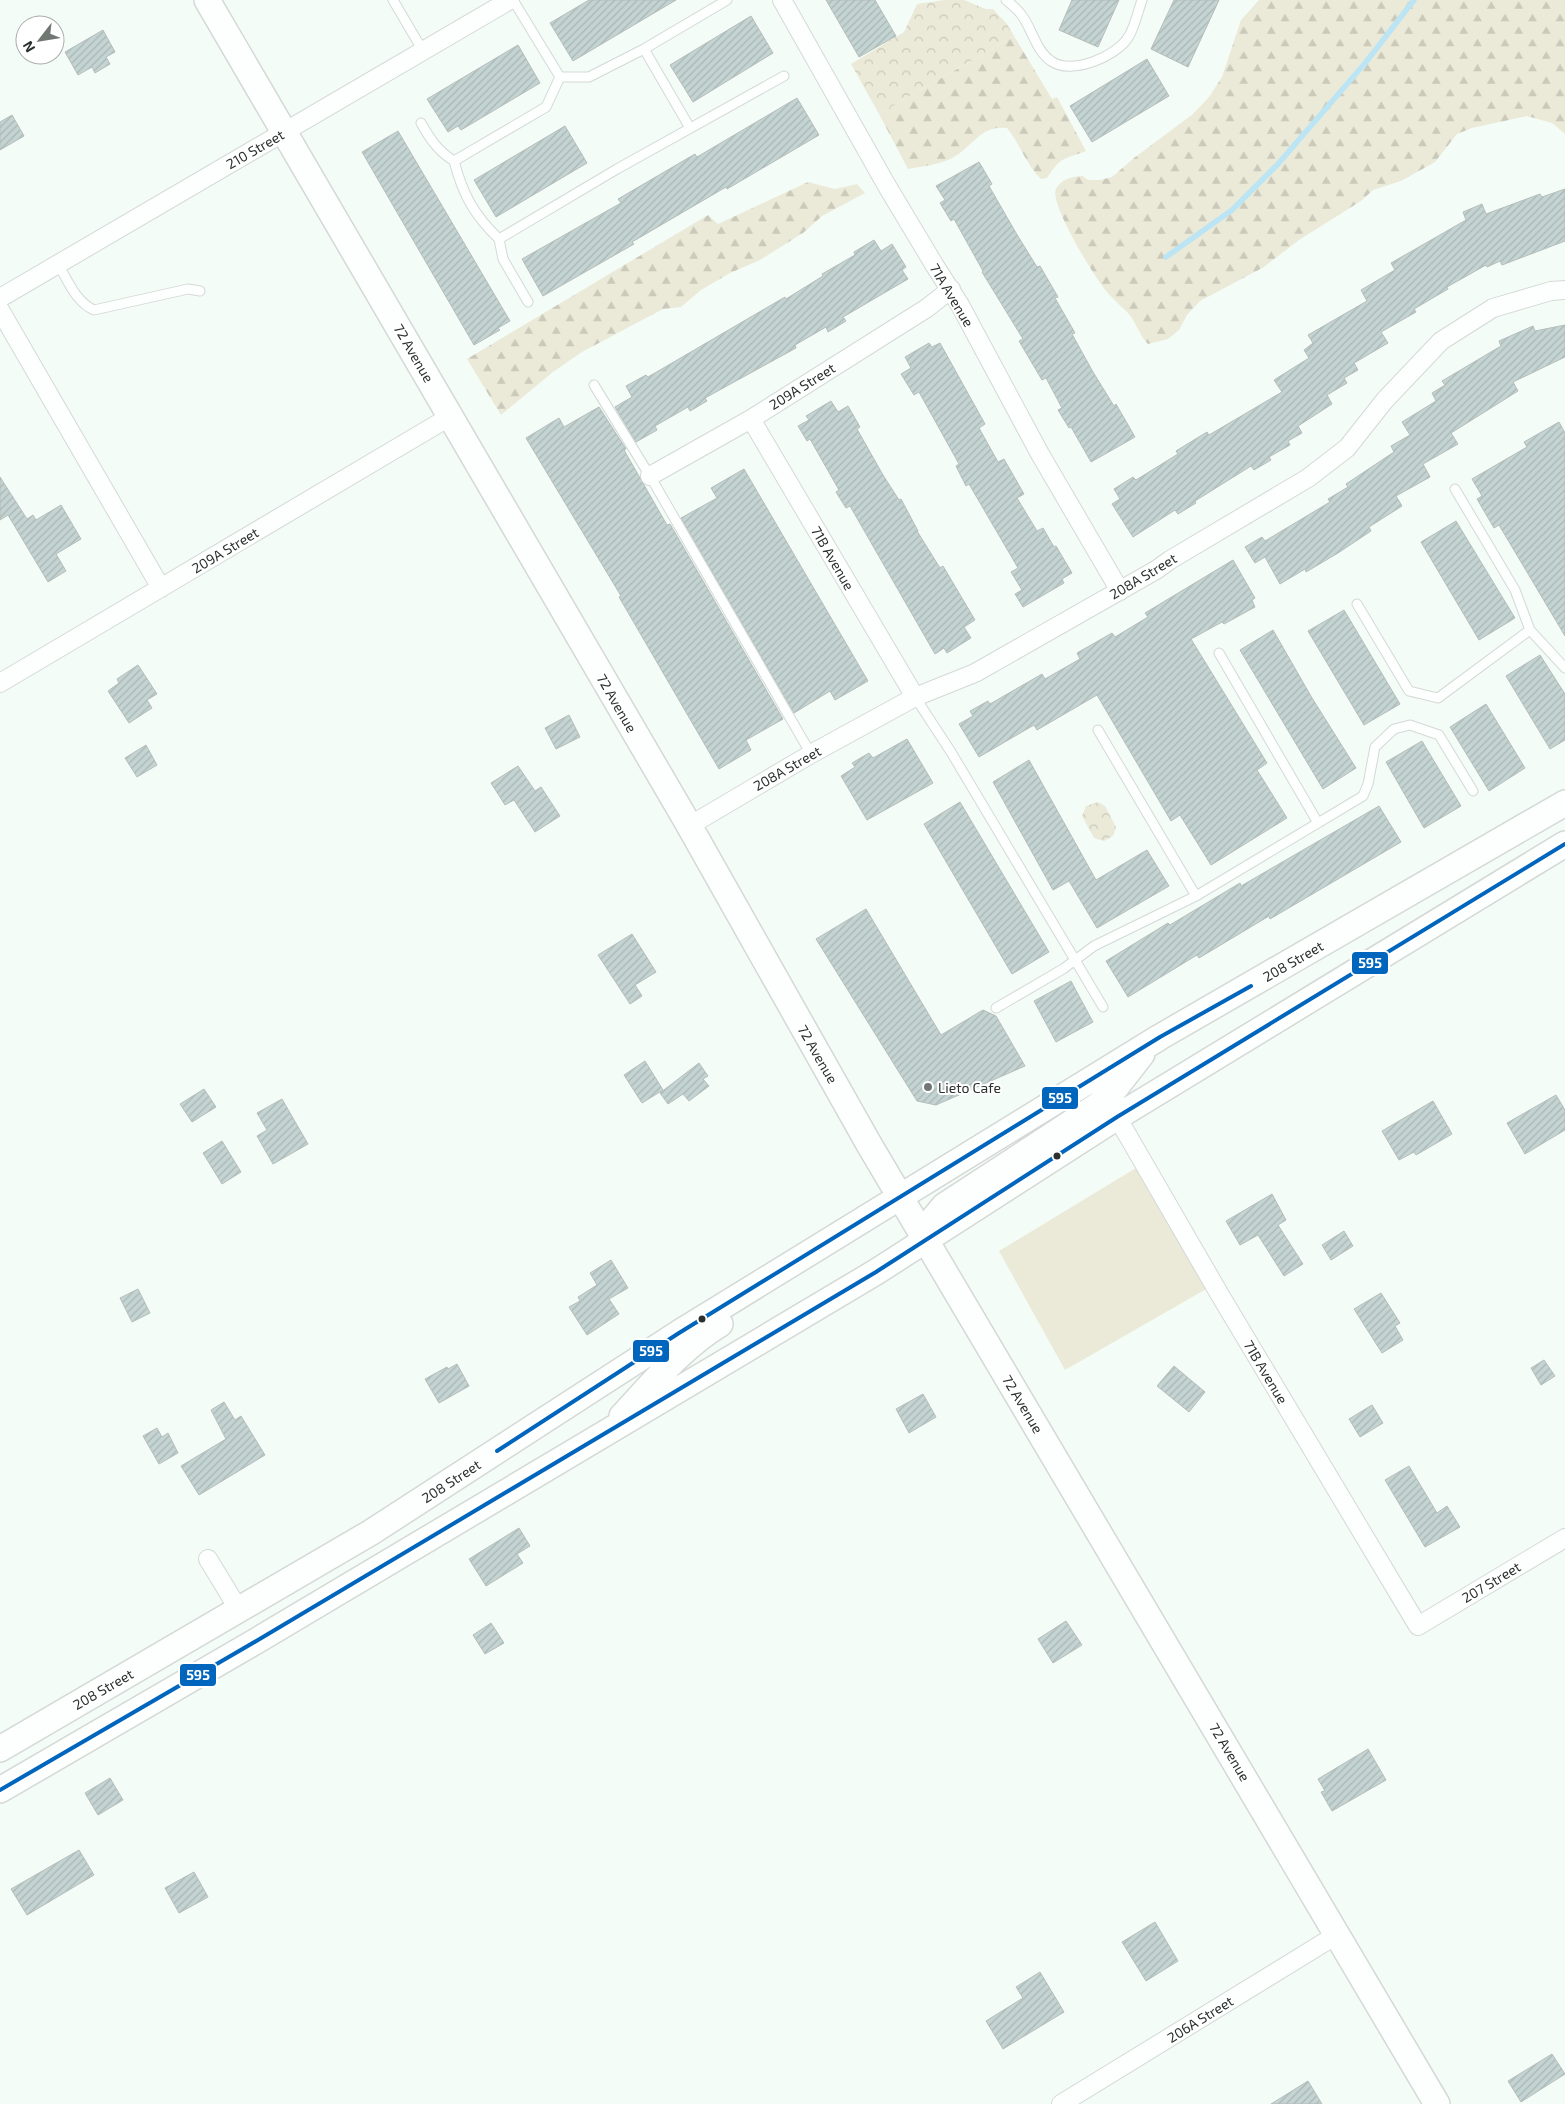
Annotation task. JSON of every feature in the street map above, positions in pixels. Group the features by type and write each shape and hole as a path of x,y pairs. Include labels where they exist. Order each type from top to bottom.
{"main road":[{"name":"72 Avenue","path":"207,0 689,826 926,1242 1338,1934 1437,2104"},
{"name":"208 Street","path":"0,1748 370,1534 679,1333 1160,1038 1565,803"},
{"path":"0,1790 258,1640 926,1242 1117,1117 1565,844"},
{"path":"926,1242 933,1219 944,1206 1110,1096 1136,1060 1160,1038"},
{"path":"602,1436 659,1376 713,1328 859,1242 884,1218 901,1197"}],"street":[{"name":"210 Street","path":"0,298 512,0"},
{"name":"71A Avenue","path":"782,0 892,194 951,290 1040,454 1120,591"},
{"name":"209A Street","path":"650,476 751,419 927,308 951,290"},
{"name":"208A Street","path":"689,826 811,754 915,698 974,673 1120,591 1308,478 1347,448 1385,400 1441,341 1493,308 1551,291 1565,290"},
{"path":"0,310 161,588"},
{"name":"209A Street","path":"0,683 451,416"},
{"name":"71B Avenue","path":"751,419 915,698"},
{"name":"71B Avenue","path":"1117,1117 1220,1295 1418,1626"},
{"name":"207 Street","path":"1418,1626 1565,1538"},
{"path":"208,1559 239,1610"},
{"name":"206A Street","path":"1061,2104 1338,1934"}],"lane":[{"path":"393,0 423,51"},
{"path":"512,0 560,77"},
{"path":"560,77 589,77 644,49 727,0"},
{"path":"1006,0 1021,14 1038,46 1052,62 1071,68 1088,64 1114,50 1128,37 1142,0"},
{"path":"644,49 690,128"},
{"path":"499,239 690,128 784,76"},
{"path":"454,161 546,107 560,77"},
{"path":"421,122 433,144 442,154 454,161 459,181 468,202 482,223 499,239 503,259 528,302"},
{"path":"58,264 79,300 94,310 188,289 200,291"},
{"path":"594,385 650,476 811,754"},
{"path":"1454,489 1515,590 1530,630 1565,668"},
{"path":"1357,604 1409,691 1438,698 1530,630"},
{"path":"1219,653 1318,823"},
{"path":"915,698 951,752 1103,1007"},
{"path":"996,1008 1063,969 1094,946 1196,896 1363,796 1368,784 1375,747 1394,729 1410,725 1439,735 1473,791"},
{"path":"1098,730 1196,896"}],"green space":[{"path":"944,0 964,0 986,9 993,9 1007,24 1014,36 879,114 851,64 904,32 917,4"},
{"path":"1259,0 1565,0 1565,134 1552,123 1527,116 1472,128 1457,134 1435,162 1401,181 1373,190 1361,201 1299,240 1264,267 1200,301 1187,315 1179,330 1168,339 1148,344 1130,316 1104,288 1081,252 1059,208 1056,189 1064,180 1075,177 1083,176 1088,180 1100,180 1112,177 1193,114 1209,97 1222,77 1241,20"},
{"path":"1014,36 1052,99 1057,97 1086,151 1064,159 1056,165 1047,178 1041,179 1031,167 1007,128 998,128 984,133 949,160 908,169 879,114"},
{"path":"808,182 835,189 857,184 865,193 822,216 803,233 760,260 730,273 701,290 681,307 663,309 582,352 553,372 501,415 467,359 708,215 718,224"},
{"path":"1098,802 1105,806 1116,827 1113,836 1104,841 1094,838 1082,816 1086,806"},
{"path":"1136,1168 1208,1288 1065,1370 999,1251"}],"building":[{"path":"589,0 676,0 573,61 550,23"},
{"path":"826,0 875,0 896,36 859,57"},
{"path":"1072,0 1119,0 1098,47 1059,30"},
{"path":"1174,0 1219,0 1188,67 1151,49"},
{"path":"751,16 773,53 693,102 670,65"},
{"path":"103,30 115,52 106,57 110,64 95,73 92,67 78,75 65,52"},
{"path":"518,45 540,83 461,130 458,126 448,132 427,99"},
{"path":"1147,59 1169,96 1092,142 1070,106"},
{"path":"797,98 819,135 727,189 726,187 632,242 634,244 543,296 522,259 621,203 618,199 695,154 697,157"},
{"path":"12,115 24,136 0,150 0,122"},
{"path":"565,126 587,163 496,217 474,180"},
{"path":"398,131 510,321 498,328 500,330 474,345 362,152"},
{"path":"979,162 992,184 989,186 1016,233 1037,267 1040,266 1058,297 1055,298 1075,333 1072,334 1093,372 1114,406 1116,404 1135,437 1091,462 1071,427 1069,428 1058,410 1062,408 1046,378 1042,380 1019,341 1023,339 982,272 954,219 951,221 940,203 945,200 936,186"},
{"path":"1565,189 1565,241 1502,265 1500,261 1487,267 1486,265 1447,287 1448,289 1414,309 1416,312 1381,332 1388,343 1354,363 1358,370 1344,378 1347,383 1327,395 1332,404 1298,426 1302,433 1288,441 1290,445 1269,457 1271,460 1254,470 1251,466 1195,501 1196,503 1178,514 1175,510 1133,537 1112,504 1120,499 1114,489 1133,477 1136,480 1178,454 1176,451 1207,432 1209,435 1282,392 1274,380 1309,358 1304,350 1313,343 1308,335 1367,301 1361,290 1395,270 1391,263 1466,220 1463,212 1482,204 1486,214 1540,194 1542,197"},
{"path":"874,240 881,251 892,244 906,267 902,270 908,279 843,317 846,321 828,332 826,327 795,345 796,348 705,398 707,401 690,411 688,407 655,426 657,430 636,442 615,407 632,397 626,386 646,375 648,377 785,297 786,299 823,276 822,274 855,255 854,252"},
{"path":"1565,325 1565,357 1513,382 1518,391 1451,433 1458,444 1423,464 1430,477 1396,496 1402,506 1369,527 1371,531 1306,572 1305,569 1280,584 1265,557 1255,563 1245,547 1262,537 1265,541 1330,502 1328,499 1348,487 1346,484 1394,452 1391,446 1410,435 1402,422 1436,401 1432,393 1445,385 1442,381 1501,346 1499,341 1533,326 1535,331"},
{"path":"929,343 932,347 940,343 985,424 979,428 998,462 1004,459 1024,494 1017,498 1037,531 1043,528 1072,573 1062,579 1064,583 1023,607 1015,594 1022,590 1011,572 1018,568 969,484 966,486 956,466 959,464 919,392 914,395 901,374 911,368 905,357"},
{"path":"831,401 838,412 848,406 860,427 857,429 883,475 899,500 901,499 917,531 940,568 943,566 975,620 964,627 971,638 947,653 944,648 935,654 850,506 846,508 836,492 839,490 810,439 807,441 798,426 809,420 806,416"},
{"path":"599,407 626,449 624,450 667,525 670,524 783,719 746,740 751,750 719,769 619,597 621,596 526,438 559,418 564,427"},
{"path":"1559,422 1565,433 1565,636 1499,525 1494,528 1477,499 1482,496 1472,479 1527,447 1524,442"},
{"path":"744,469 868,681 835,700 830,691 794,713 681,518 717,498 711,488"},
{"path":"0,477 27,519 33,515 36,520 61,505 81,539 56,554 66,571 48,582 8,515 0,520"},
{"path":"1456,521 1515,618 1479,640 1421,542"},
{"path":"1233,560 1255,598 1252,600 1255,607 1191,639 1267,763 1257,770 1287,818 1211,865 1180,815 1171,821 1097,695 1037,730 1034,725 979,757 959,724 973,716 970,711 988,701 990,704 1042,674 1045,679 1080,659 1077,653 1112,633 1115,637 1148,617 1145,613"},
{"path":"1344,610 1400,704 1364,725 1308,631"},
{"path":"1273,630 1312,698 1356,768 1323,789 1240,650"},
{"path":"1540,655 1565,694 1565,740 1550,749 1506,676"},
{"path":"138,665 157,694 147,700 152,708 129,723 108,691 119,683 117,679"},
{"path":"1486,704 1525,768 1489,791 1450,727"},
{"path":"569,715 580,737 556,749 545,728"},
{"path":"907,739 933,783 867,820 841,776 855,767 852,763 869,753 873,758"},
{"path":"1422,741 1461,806 1424,828 1386,762"},
{"path":"146,745 157,765 137,777 125,758"},
{"path":"1029,760 1096,880 1147,850 1169,886 1097,928 1069,881 1053,890 993,782"},
{"path":"518,766 535,791 541,787 560,816 535,832 514,800 505,805 491,783"},
{"path":"960,802 1049,952 1012,974 924,824"},
{"path":"1379,806 1401,842 1270,919 1269,916 1199,958 1197,955 1128,997 1106,961 1168,923 1170,925 1240,883 1241,886"},
{"path":"866,909 941,1035 983,1010 996,1016 1025,1066 936,1105 917,1101 816,939"},
{"path":"632,934 656,972 635,985 642,996 630,1004 598,955"},
{"path":"1071,981 1093,1022 1056,1042 1034,1001"},
{"path":"645,1061 663,1090 642,1103 624,1075"},
{"path":"699,1063 708,1076 703,1079 709,1086 689,1101 683,1094 668,1104 660,1093"},
{"path":"204,1089 216,1107 192,1122 180,1104"},
{"path":"1556,1095 1565,1110 1565,1130 1525,1154 1507,1123"},
{"path":"282,1099 308,1144 273,1164 257,1136 267,1130 257,1113"},
{"path":"1433,1101 1452,1134 1416,1155 1414,1152 1399,1160 1382,1131"},
{"path":"222,1141 241,1172 222,1184 203,1153"},
{"path":"1272,1194 1286,1220 1278,1225 1303,1264 1284,1276 1258,1235 1240,1245 1226,1221"},
{"path":"1344,1231 1353,1246 1331,1260 1322,1245"},
{"path":"611,1260 628,1288 609,1299 619,1314 587,1335 569,1307 580,1301 578,1297 597,1285 590,1273"},
{"path":"138,1289 150,1313 132,1322 120,1298"},
{"path":"1381,1293 1400,1323 1395,1326 1403,1340 1382,1353 1354,1309"},
{"path":"1544,1360 1555,1376 1541,1385 1531,1368"},
{"path":"457,1364 469,1386 439,1403 425,1379 447,1367 448,1369"},
{"path":"1174,1366 1205,1392 1189,1412 1157,1386"},
{"path":"923,1394 936,1417 909,1433 896,1409"},
{"path":"224,1402 235,1420 241,1416 265,1455 199,1495 181,1466 226,1439 211,1410"},
{"path":"1372,1405 1383,1423 1360,1437 1349,1419"},
{"path":"157,1428 162,1437 168,1433 178,1453 159,1464 143,1436"},
{"path":"1409,1466 1437,1513 1447,1506 1460,1527 1425,1547 1385,1480"},
{"path":"519,1528 530,1546 517,1554 523,1563 486,1586 469,1559"},
{"path":"1066,1621 1082,1645 1053,1663 1038,1639"},
{"path":"491,1623 504,1643 485,1654 473,1635"},
{"path":"1368,1749 1386,1780 1332,1811 1321,1792 1325,1791 1318,1779"},
{"path":"110,1778 123,1800 98,1815 85,1793"},
{"path":"79,1850 94,1875 27,1915 11,1889"},
{"path":"194,1872 208,1897 179,1913 165,1888"},
{"path":"1155,1922 1178,1961 1146,1981 1122,1942"},
{"path":"1040,1972 1064,2012 1003,2049 986,2021 1023,1998 1016,1987"},
{"path":"1552,2054 1565,2074 1521,2102 1508,2081"},
{"path":"1308,2081 1322,2104 1271,2104"}],"waterway":[{"path":"1166,257 1232,210 1278,164 1366,62 1414,0"}],"transit line":[{"name":"595","path":"0,1790 258,1640 876,1272 1117,1117 1565,844"},
{"name":"595","path":"497,1451 679,1333 1160,1037 1251,986"}],"place":[{"name":"Lieto Cafe","path":"928,1087"}]}
